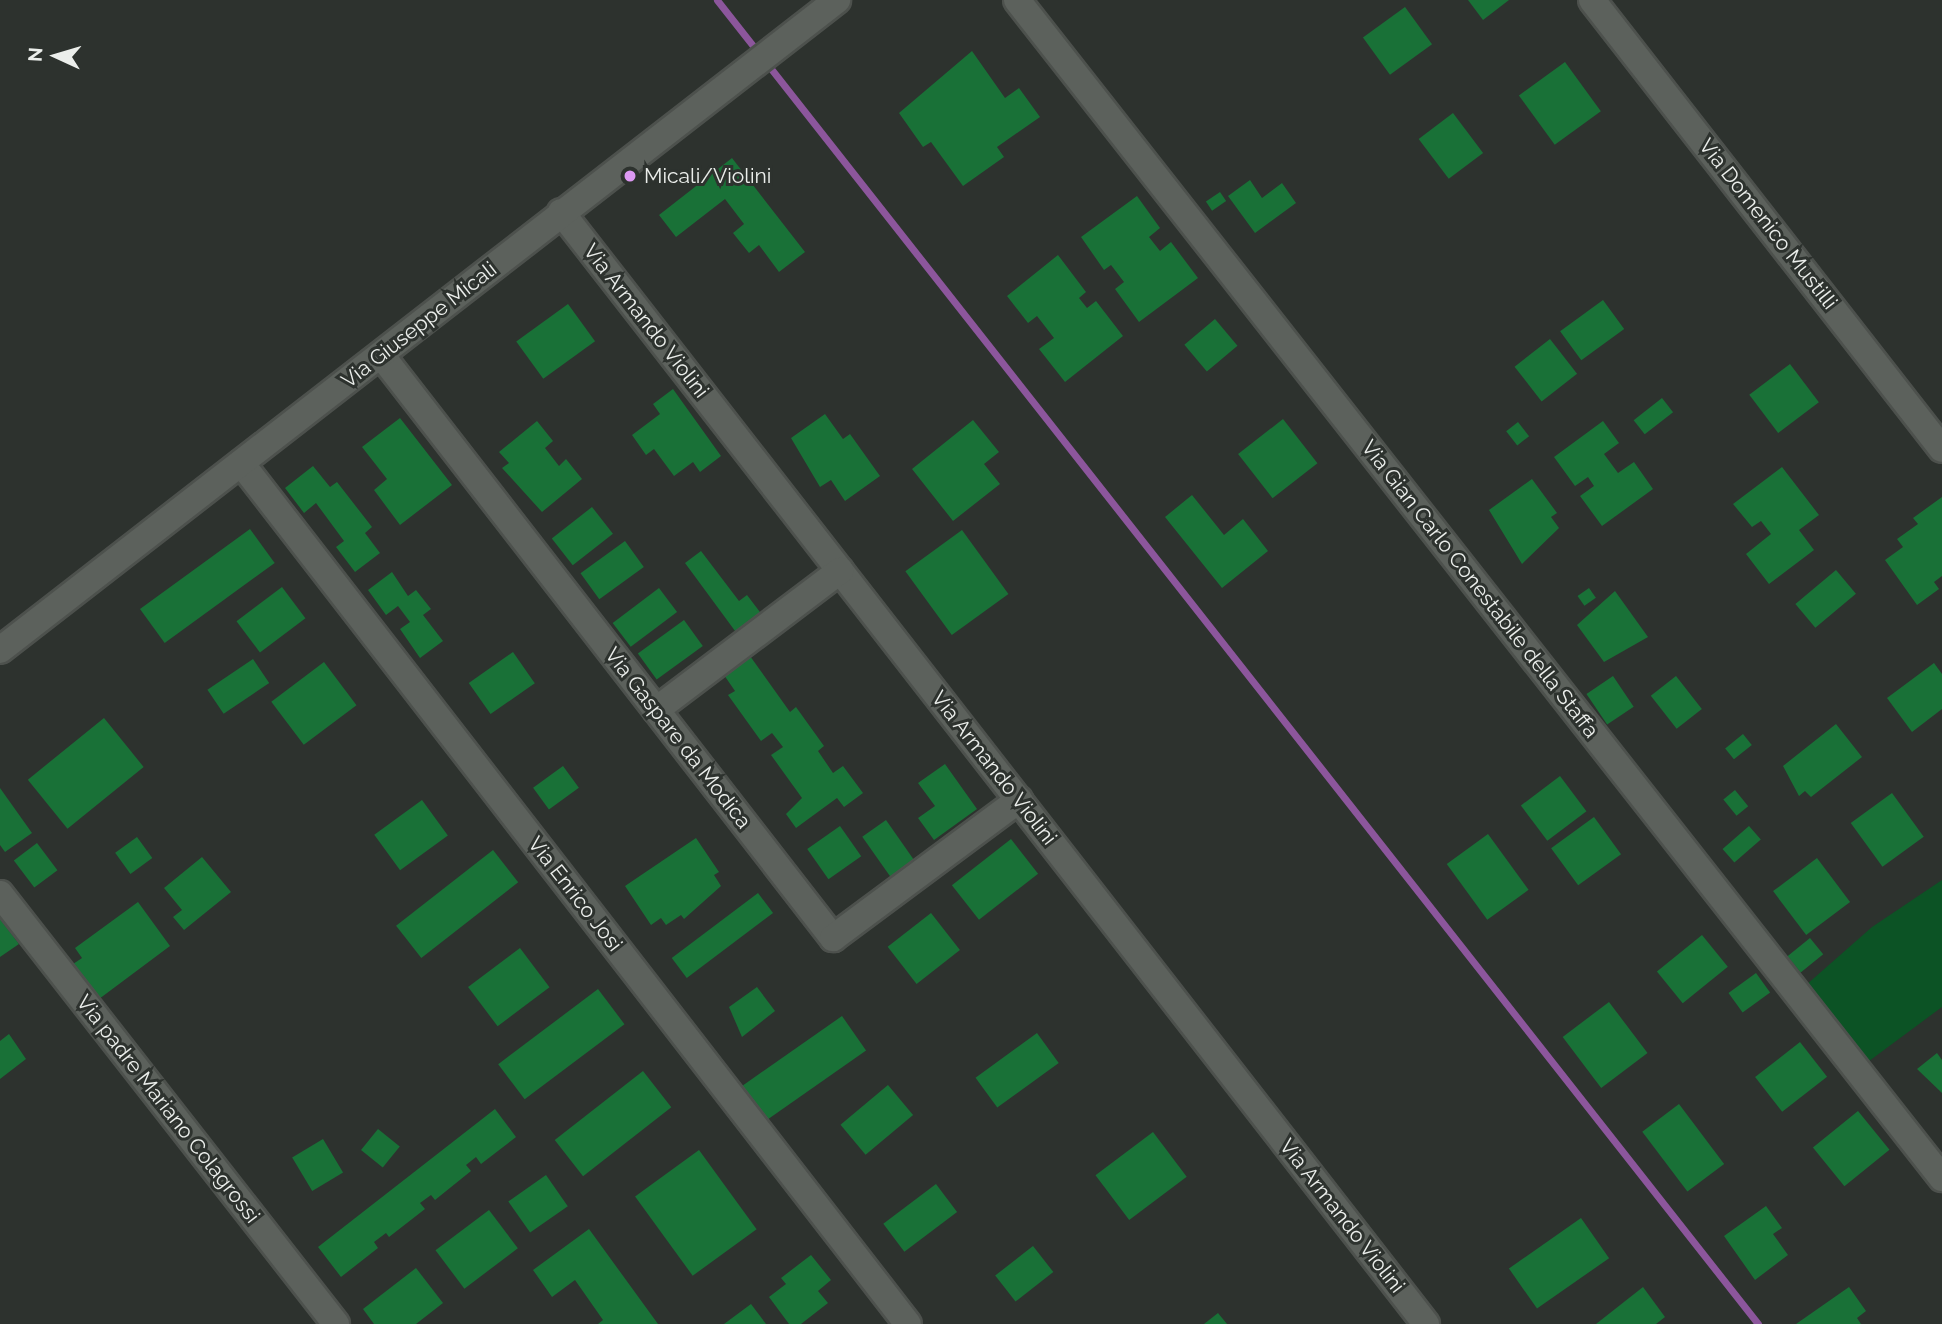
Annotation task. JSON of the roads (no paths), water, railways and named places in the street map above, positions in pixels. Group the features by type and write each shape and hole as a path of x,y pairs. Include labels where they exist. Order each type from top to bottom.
{"street":[{"name":"Via Giuseppe Micali","path":"0,650 837,0"},
{"name":"Via Gian Carlo Conestabile della Staffa","path":"1017,0 1942,1178"},
{"name":"Via Domenico Mustilli","path":"1592,0 1942,449"},
{"name":"Via Armando Violini","path":"561,212 1426,1324"},
{"name":"Via Gaspare da Modica","path":"381,355 833,939 1019,800"},
{"name":"Via Enrico Josi","path":"242,463 908,1324"},
{"path":"656,710 840,571"},
{"name":"Via padre Mariano Colagrossi","path":"0,894 336,1324"}],"waterway":[{"path":"717,0 1758,1324"}],"place":[{"name":"Micali/Violini","path":"630,176"}]}
